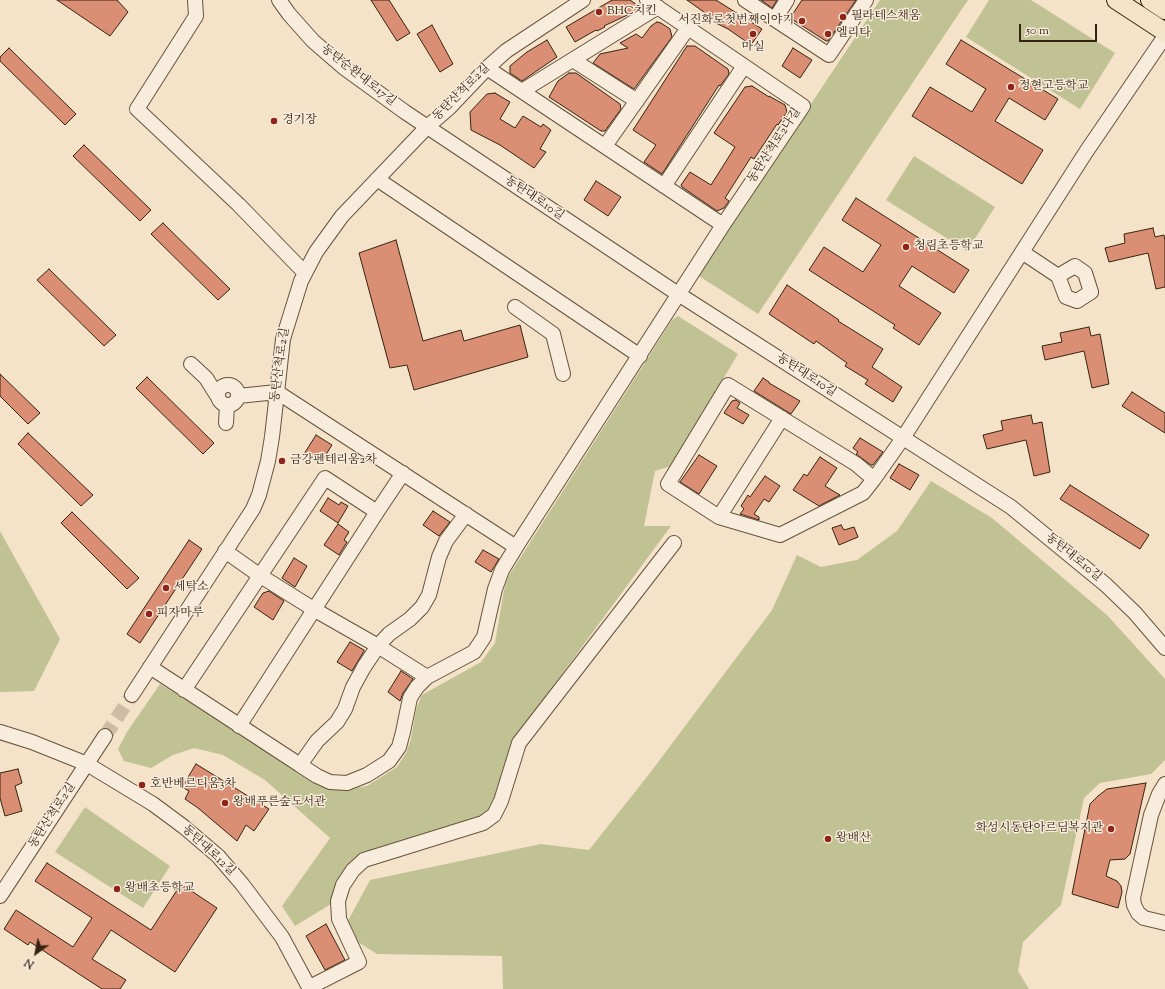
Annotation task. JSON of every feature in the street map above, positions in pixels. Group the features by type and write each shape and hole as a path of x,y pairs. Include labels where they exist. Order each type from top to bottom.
{"main road":[{"path":"1116,0 1165,32"},
{"path":"1150,0 1165,10"}],"street":[{"path":"195,0 196,16 137,109 239,205 305,273"},
{"name":"동탄순환대로17길","path":"279,0 289,14 313,41 343,67 427,127"},
{"name":"동탄산척로2길","path":"132,695 252,509 259,495 269,455 284,333 305,273 316,252 338,222 377,179 487,68 506,51 583,0"},
{"path":"745,0 829,55 866,0"},
{"path":"774,19 787,0"},
{"name":"동탄산척로2나길","path":"150,667 317,776 330,782 347,783 367,775 389,761 399,747 410,698 417,687 427,678 474,652 478,647 484,637 495,589 502,570 802,106 652,4 573,60 522,91"},
{"path":"605,146 688,28"},
{"path":"874,479 856,464 728,385 668,484 719,517 780,535 863,494 874,479 903,438 1086,152 1165,36"},
{"path":"573,60 636,101"},
{"path":"664,186 744,66"},
{"path":"487,68 724,226"},
{"name":"동탄대로10길","path":"427,127 683,290 903,438 1011,507 1106,585 1135,613 1165,648"},
{"path":"377,179 640,356"},
{"path":"1022,252 1058,276"},
{"path":"515,307 553,334 563,374"},
{"path":"192,364 223,396 233,404 238,396 277,392 516,547"},
{"path":"223,396 226,423"},
{"path":"719,517 782,418"},
{"path":"239,726 377,512 404,473"},
{"path":"184,690 259,575 325,478 377,512"},
{"path":"300,765 316,741 337,722 345,709 353,687 378,646 389,634 410,619 422,607 429,595 438,557 446,541 466,514"},
{"path":"310,988 359,962 339,919 338,901 343,884 353,870 364,860 483,823 494,815 501,801 519,743 674,544"},
{"path":"225,551 259,575 314,610 378,646 427,678"},
{"name":"동탄대로12길","path":"0,732 32,742 87,764 153,804 184,827 218,856 242,884 282,937 310,988"},
{"name":"동탄산척로2길","path":"0,896 105,736"},
{"path":"1165,784 1159,794 1151,815 1133,898 1134,905 1138,913 1144,918 1165,923"}],"green space":[{"path":"880,0 968,0 758,314 699,276 757,185"},
{"path":"989,0 1031,0 1115,53 1080,109 966,37"},
{"path":"914,156 995,207 967,251 886,200"},
{"path":"678,316 738,354 671,466 655,471 644,526 671,526 517,735 493,806 485,817 364,854 331,904 295,926 282,906 330,838 265,780 223,755 194,748 173,755 151,768 124,761 118,749 127,732 160,684 331,788 349,789 367,786 397,767 406,753 411,739 416,709 422,695 481,662 495,643 504,590 508,577 672,320"},
{"path":"931,481 992,518 1107,615 1165,679 1165,760 1151,774 1100,783 1084,798 1061,905 1023,942 1018,971 1029,989 503,989 502,956 377,954 342,932 370,880 541,844 589,850 650,773 772,610 797,555 821,567 857,560 897,531"},
{"path":"0,531 60,639 34,691 0,692"},
{"path":"85,807 170,866 143,908 55,852"}],"building":[{"path":"57,0 117,0 128,12 110,36"},
{"path":"371,0 389,0 410,33 397,41"},
{"path":"612,0 630,0 637,5 636,11 575,42 566,27"},
{"path":"687,0 716,0 762,29 751,45 728,29 714,22 715,20"},
{"path":"761,0 777,0 772,8"},
{"path":"802,0 856,0 828,41 826,41 790,18"},
{"path":"657,22 670,29 672,37 634,89 593,63 600,54 628,48 620,43 636,34 642,38 651,26"},
{"path":"432,25 453,64 440,72 417,34"},
{"path":"547,40 557,57 522,81 510,73 510,66 527,52"},
{"path":"961,40 1058,99 1045,120 1009,98 995,121 1043,150 1022,184 912,116 930,87 972,112 986,89 946,64"},
{"path":"687,46 695,46 728,69 729,74 720,86 719,85 662,174 644,162 656,145 633,130"},
{"path":"9,48 76,114 65,125 0,61 0,57"},
{"path":"793,48 812,60 800,78 782,66"},
{"path":"569,73 576,73 620,104 621,109 605,131 601,131 549,97 558,81"},
{"path":"752,86 785,105 787,112 778,125 777,124 754,159 751,157 725,198 729,201 724,208 717,211 681,185 690,172 711,185 735,147 714,133 745,87"},
{"path":"495,93 510,102 500,119 515,128 523,116 541,127 543,124 551,130 540,149 546,152 534,168 500,145 471,130 470,112 487,94"},
{"path":"84,145 151,210 140,221 73,156"},
{"path":"596,181 621,197 608,216 584,200"},
{"path":"856,198 969,270 954,293 912,266 899,286 941,313 919,345 893,328 895,325 809,270 824,247 863,272 881,245 842,220"},
{"path":"163,223 230,289 218,300 151,234"},
{"path":"1153,228 1155,237 1164,235 1165,241 1165,287 1156,289 1148,253 1109,262 1105,248 1125,243 1124,234"},
{"path":"396,240 423,341 461,330 464,341 520,325 528,357 414,390 407,365 390,368 359,253"},
{"path":"49,269 116,335 104,346 37,280"},
{"path":"787,285 839,320 838,321 883,349 872,367 902,387 893,402 865,384 868,380 845,366 847,363 816,341 814,344 769,314"},
{"path":"1089,327 1091,336 1100,334 1109,384 1092,388 1084,351 1045,360 1042,346 1062,342 1060,333"},
{"path":"0,374 40,413 28,424 0,396"},
{"path":"147,377 214,443 203,454 136,388"},
{"path":"763,378 800,401 791,414 754,391"},
{"path":"1132,392 1165,413 1165,433 1122,406"},
{"path":"736,400 740,403 737,408 749,415 743,424 724,413 732,401"},
{"path":"1031,415 1033,424 1042,422 1050,472 1034,476 1026,440 987,449 983,435 1003,430 1001,421"},
{"path":"28,433 93,495 81,506 18,444"},
{"path":"316,435 332,445 320,464 304,454"},
{"path":"860,438 883,452 873,465 856,454 858,452 853,448"},
{"path":"699,455 717,466 699,494 680,482"},
{"path":"820,457 837,468 825,486 840,495 819,506 793,490 804,474 807,476"},
{"path":"899,464 919,475 910,490 890,478"},
{"path":"765,476 780,486 769,502 764,499 754,514 759,517 759,520 740,514 744,509 741,506 748,495 750,497"},
{"path":"1070,485 1149,535 1140,549 1060,499"},
{"path":"328,498 339,505 341,502 348,506 338,523 320,511"},
{"path":"433,511 450,522 439,536 423,525"},
{"path":"72,512 139,578 127,589 61,523"},
{"path":"338,524 349,532 344,540 347,542 339,555 324,545"},
{"path":"841,525 844,530 854,527 858,537 839,545 832,528"},
{"path":"189,540 202,549 140,643 127,634"},
{"path":"483,550 499,559 491,572 475,562"},
{"path":"294,558 307,566 295,587 282,578"},
{"path":"269,591 284,601 273,620 254,607 263,593"},
{"path":"350,642 364,650 352,671 337,662"},
{"path":"401,671 413,679 403,693 400,701 388,692"},
{"name":"왕배푸른숲도서관","path":"196,764 269,809 254,831 246,825 237,841 185,799 189,791 182,787"},
{"path":"18,769 22,783 15,786 22,811 5,816 0,798 0,773"},
{"name":"화성시동탄아르딤복지관","path":"1146,783 1130,854 1125,859 1110,860 1106,876 1117,881 1121,886 1122,892 1118,908 1072,894 1090,804 1107,789"},
{"path":"47,863 151,930 181,884 217,908 175,972 111,930 92,959 126,980 120,989 102,989 30,942 28,945 4,929 16,910 73,947 92,918 35,881"},
{"path":"326,924 345,960 325,970 306,936"}],"tunnel":[{"path":"105,736 132,695"}],"place":[{"name":"BHC치킨","path":"599,12"},
{"name":"필라테스채움","path":"843,17"},
{"name":"서진화로첫번째이야기","path":"802,21"},
{"name":"마실","path":"753,34"},
{"name":"엘리타","path":"828,34"},
{"name":"정현고등학교","path":"1011,87"},
{"name":"경기장","path":"274,121"},
{"name":"청림초등학교","path":"906,247"},
{"name":"금강펜테리움2차","path":"282,461"},
{"name":"세탁소","path":"166,588"},
{"name":"피자마루","path":"149,614"},
{"name":"호반베르디움3차","path":"142,785"},
{"name":"왕배푸른숲도서관","path":"225,803"},
{"name":"화성시동탄아르딤복지관","path":"1111,829"},
{"name":"왕배산","path":"828,839"},
{"name":"왕배초등학교","path":"117,889"}]}
